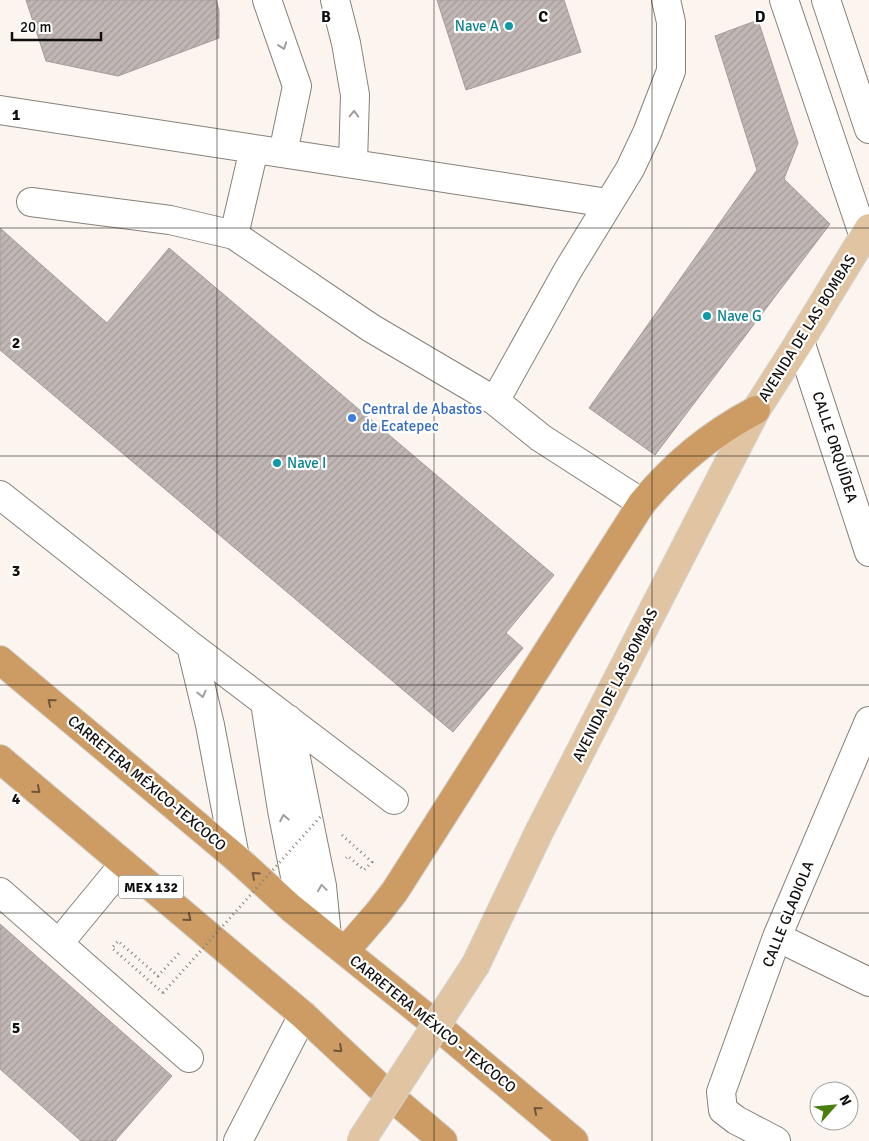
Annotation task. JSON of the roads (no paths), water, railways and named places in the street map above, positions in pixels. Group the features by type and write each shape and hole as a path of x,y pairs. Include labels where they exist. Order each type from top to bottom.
{"highway":[{"path":"336,944 378,913 394,891 642,503 663,478 687,455 732,423 756,410"},
{"name":"CARRETERA MÉXICO-TEXCOCO","path":"0,660 235,857 297,912"},
{"name":"MEX 132","path":"0,759 303,1015 383,1090 443,1141"},
{"name":"CARRETERA MÉXICO - TEXCOCO","path":"297,912 430,1020 574,1141"}],"main road":[{"name":"AVENIDA DE LAS BOMBAS","path":"361,1141 476,964 539,832 756,410 800,342 866,232"}],"street":[{"path":"267,0 297,86 283,153"},
{"path":"335,0 346,43 355,95 353,163"},
{"path":"495,401 568,270 630,169 646,134 671,72 672,22 666,0"},
{"path":"784,0 866,232"},
{"path":"826,0 869,129"},
{"path":"0,110 608,203"},
{"path":"234,235 254,149"},
{"path":"31,202 170,220 234,235 371,328 495,401 541,438 642,503"},
{"name":"CALLE ORQUÍDEA","path":"800,342 869,552"},
{"path":"0,494 191,646 394,800"},
{"path":"191,646 210,725 235,857"},
{"path":"265,703 297,912"},
{"path":"288,719 322,886 336,944"},
{"name":"CALLE GLADIOLA","path":"776,1141 736,1120 723,1110 721,1092 778,937 869,721"},
{"path":"59,943 124,864"},
{"path":"0,892 189,1058"},
{"path":"778,937 869,982"},
{"path":"238,1141 303,1015"}],"place":[{"name":"Nave A","path":"509,26"},
{"name":"Nave G","path":"707,316"},
{"name":"Central de Abastos de Ecatepec","path":"352,418"},
{"name":"Nave I","path":"277,463"}]}
